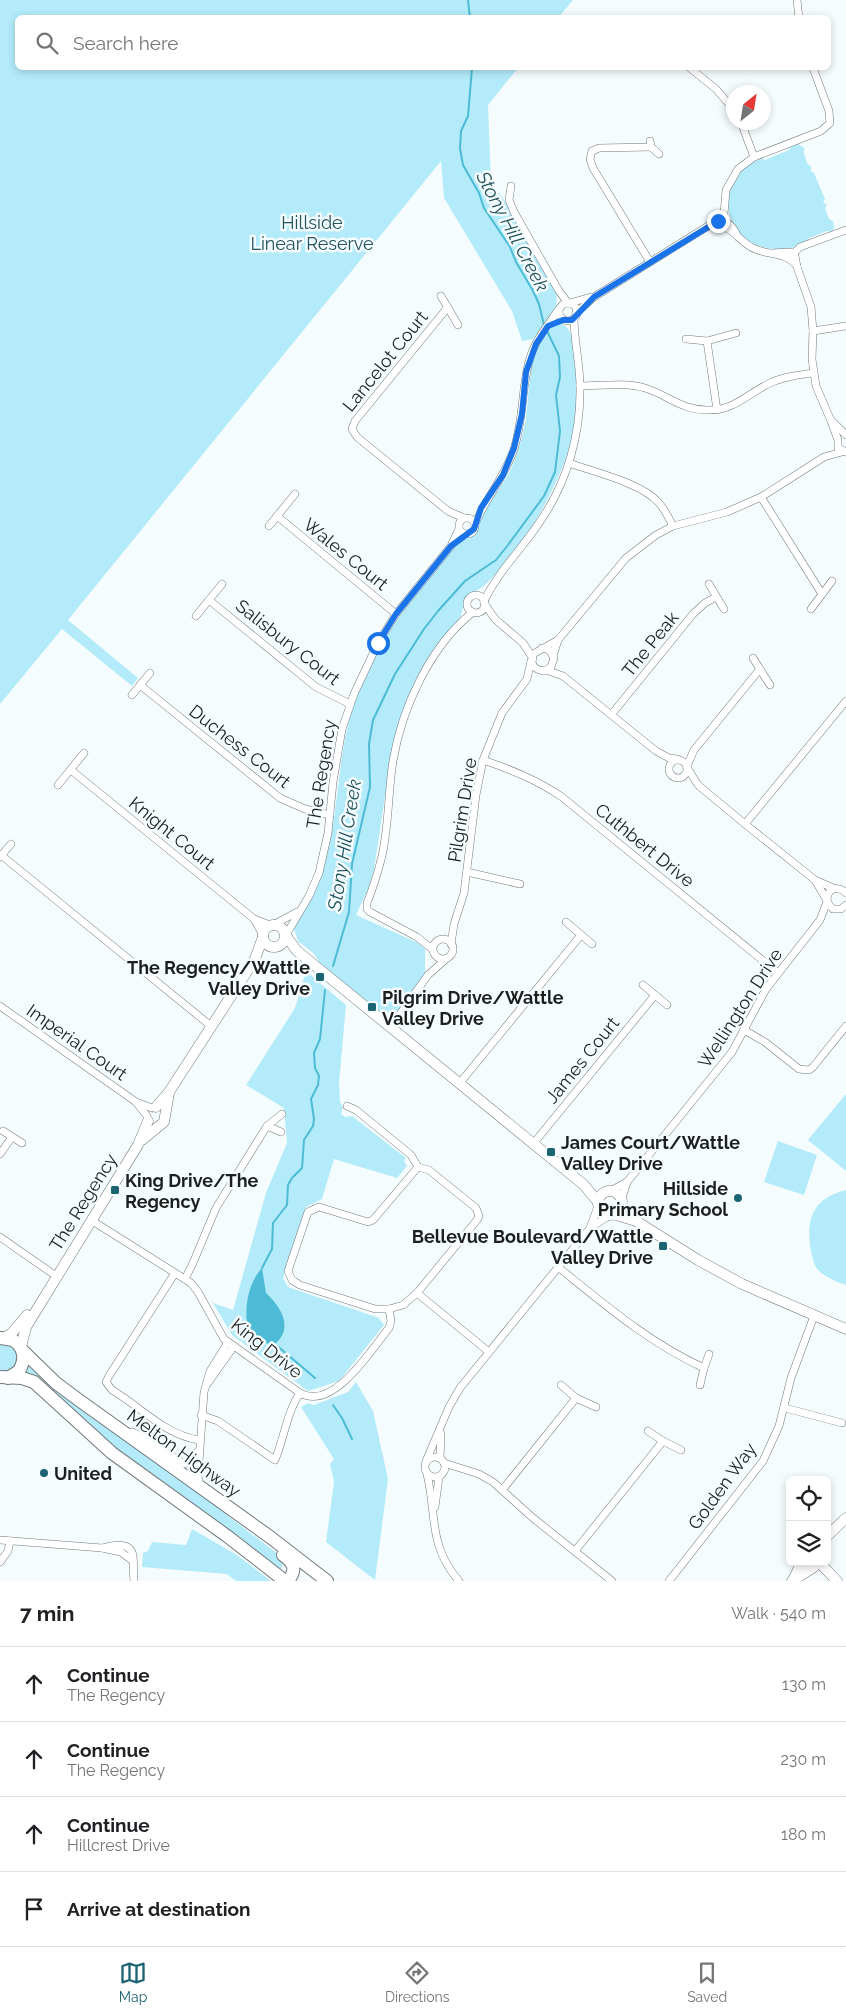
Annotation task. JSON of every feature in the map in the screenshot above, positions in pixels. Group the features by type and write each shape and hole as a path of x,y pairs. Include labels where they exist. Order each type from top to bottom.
{"highway":[{"name":"Melton Highway","path":"1,1338 13,1340 56,1383 204,1489 327,1581"},
{"path":"2,1378 19,1371 24,1358 22,1349"},
{"path":"2,1378 22,1378 34,1382 112,1453 286,1581 294,1569 291,1561 226,1510 204,1489"}],"street":[{"path":"797,0 799,15"},
{"path":"692,70 716,89 726,101"},
{"path":"792,256 756,250 738,237 723,223 724,204 726,190 731,178 738,169 754,157 821,131 830,123 829,111 814,70"},
{"path":"744,130 754,157"},
{"path":"650,262 591,164 590,159 592,151 599,148 651,144 659,154"},
{"path":"446,959 440,959 417,937 367,910 367,903 382,854 393,759 401,728 422,677 462,621 483,608 492,584 540,523 561,486 569,463 579,417 580,386 575,339 576,308 559,291 510,205 508,194 511,186"},
{"path":"548,326 575,316 594,297 704,229 723,223"},
{"path":"792,256 800,247 846,230"},
{"path":"792,256 809,299 813,331 813,373 819,396 831,421 838,448 844,453"},
{"path":"559,291 559,314 575,339"},
{"name":"Lancelot Court","path":"441,296 458,325"},
{"path":"481,508 465,518 459,527 462,533 468,534 473,532 481,508 503,475 514,448 522,414 526,372 536,344 560,308 569,303 594,297"},
{"name":"Lancelot Court","path":"448,307 355,421 352,429 358,437 448,511 459,527"},
{"path":"813,331 846,326"},
{"path":"686,339 707,341 736,333"},
{"path":"707,341 717,410"},
{"path":"580,386 638,386 690,409 717,410 739,402 773,382 790,376 813,373"},
{"path":"544,671 553,664 558,640 626,558 673,526 727,512 761,496 824,457 841,437 846,436 831,421"},
{"path":"824,457 844,453"},
{"path":"569,463 638,487 659,502 673,526"},
{"name":"Wales Court","path":"269,526 295,494"},
{"path":"761,496 822,594"},
{"name":"Lancelot Court","path":"448,511 465,518"},
{"name":"Wales Court","path":"277,516 396,614"},
{"path":"465,518 472,519 475,524"},
{"name":"The Regency","path":"451,546 459,527"},
{"name":"The Regency","path":"286,935 309,896 324,852 342,729 350,704 378,643 396,614 451,546 468,534"},
{"path":"811,609 832,581"},
{"name":"Salisbury Court","path":"196,616 222,584"},
{"path":"462,621 468,600 492,584"},
{"path":"709,584 724,609"},
{"path":"474,595 480,596 495,619 523,643 537,669 563,676"},
{"name":"The Peak","path":"611,715 693,614 716,596"},
{"name":"Salisbury Court","path":"209,600 316,687 350,704"},
{"path":"467,605 474,612 495,619"},
{"path":"532,659 535,651 558,640"},
{"path":"523,643 549,650 563,676 656,752 669,769 671,775 698,785 815,880 846,892"},
{"path":"753,658 770,685"},
{"name":"Pilgrim Drive","path":"451,944 454,924 464,893 476,794 483,760 502,713 527,679 532,659"},
{"path":"680,778 686,774 694,750 760,669"},
{"name":"Pilgrim Drive","path":"527,679 544,671"},
{"path":"132,695 150,673"},
{"name":"Duchess Court","path":"140,685 280,798 305,809 330,814"},
{"path":"745,824 846,701"},
{"path":"669,769 670,764 694,750"},
{"path":"656,752 678,760 687,767 698,785"},
{"path":"58,785 84,753"},
{"name":"Cuthbert Drive","path":"483,760 543,784 777,972"},
{"name":"Knight Court","path":"71,770 254,919 272,925"},
{"path":"10,844 1,856 211,1026"},
{"path":"467,872 520,884"},
{"path":"815,880 830,907 846,912"},
{"path":"834,888 846,883"},
{"name":"Wellington Drive","path":"820,920 828,893 834,888"},
{"name":"Wellington Drive","path":"622,1202 627,1182 725,1062 777,972 820,920 846,905"},
{"path":"297,952 266,943 263,936 265,929 298,912"},
{"name":"Knight Court","path":"254,919 263,936"},
{"path":"566,922 592,944"},
{"name":"Pilgrim Drive","path":"440,940 454,924"},
{"path":"272,925 283,928 297,952 584,1185 603,1213 636,1222 718,1271 846,1329"},
{"path":"276,947 284,943 286,935"},
{"path":"459,1084 581,935"},
{"name":"The Regency","path":"22,1349 26,1327 36,1307 138,1144 151,1113 169,1092 255,959 263,936"},
{"path":"390,1028 428,975 452,953 451,944 440,940 417,937"},
{"path":"428,975 433,952 440,940"},
{"name":"The Regency","path":"255,959 276,947"},
{"path":"643,985 667,1005"},
{"name":"James Court","path":"533,1144 655,995"},
{"name":"Imperial Court","path":"0,1006 151,1113"},
{"path":"744,1030 765,1042 799,1069 804,1070 813,1066 846,1026"},
{"name":"The Regency","path":"166,1114 169,1092"},
{"path":"347,1106 356,1110 411,1155 418,1167 429,1170 476,1208 479,1216 417,1293 403,1305 390,1309 375,1309 300,1285 292,1280 288,1271 308,1212 319,1208 368,1222 373,1220 418,1167"},
{"path":"162,1108 166,1114 166,1119 160,1125 153,1125 151,1113 162,1108"},
{"path":"185,1278 216,1208 267,1126 282,1114"},
{"name":"The Regency","path":"138,1144 160,1125"},
{"path":"267,1126 281,1132"},
{"path":"3,1131 22,1143"},
{"path":"0,1154 12,1137"},
{"name":"Wellington Drive","path":"608,1191 627,1182"},
{"path":"584,1185 619,1195 636,1222"},
{"path":"590,1228 601,1195 608,1191"},
{"path":"460,1581 440,1554 434,1527 427,1474 424,1467 426,1461 460,1388 590,1228 619,1210 622,1202"},
{"name":"King Drive","path":"91,1220 185,1278 195,1287 220,1334 231,1344 300,1393 314,1398 342,1385 389,1328 391,1321 390,1309"},
{"path":"0,1237 56,1276"},
{"path":"558,1266 630,1325 704,1368"},
{"path":"176,1273 112,1373 108,1376 106,1382 108,1387 170,1431 182,1437 199,1440"},
{"path":"417,1293 489,1352"},
{"name":"The Regency","path":"1,1338 16,1329 36,1307"},
{"name":"Golden Way","path":"669,1581 763,1461 785,1408 790,1378 814,1316"},
{"path":"204,1489 198,1476 201,1415 206,1385 210,1372 231,1344"},
{"path":"700,1385 709,1354"},
{"path":"560,1385 576,1398 596,1407"},
{"path":"201,1415 218,1421 275,1460 282,1444 294,1402 300,1393"},
{"path":"503,1489 576,1398"},
{"path":"785,1408 842,1423"},
{"path":"434,1527 441,1475 440,1441 444,1419"},
{"path":"113,1424 144,1437 184,1464 193,1459 199,1449"},
{"path":"648,1431 681,1450"},
{"path":"575,1551 664,1441"},
{"path":"426,1461 434,1457 486,1478 503,1489 520,1507 612,1581"},
{"path":"427,1474 432,1477 465,1470"},
{"path":"831,1532 846,1518"},
{"path":"0,1540 102,1548 113,1544 122,1546 132,1554 134,1581"},
{"path":"0,1562 8,1551 10,1540"},
{"path":"793,1580 808,1566"},
{"path":"813,1566 833,1578"}],"green space":[{"name":"Hillside Linear Reserve","path":"0,0 573,0 560,15 15,15 15,70 516,70 488,105 491,182 504,200 557,292 556,308 533,339 522,341 512,311 444,198 441,161 68,620 138,678 132,686 62,629 0,704"},
{"path":"798,144 804,148 808,165 811,166 811,171 814,173 825,199 823,202 827,205 825,208 829,219 833,221 834,229 809,238 802,245 785,249 764,247 747,240 736,228 729,213 728,197 733,182 744,168 762,158 765,160 789,150"},
{"path":"560,324 568,328 572,337 577,387 575,430 566,459 549,497 527,535 487,583 465,598 461,616 429,659 399,723 393,744 374,869 368,889 356,915 418,943 425,949 425,974 395,1016 390,1019 382,1018 328,974 313,953 298,941 293,926 313,894 322,873 332,829 345,737 358,692 375,656 396,622 455,546 474,535 482,515 508,475 514,463 525,425 532,365 536,351 542,339 550,330"},
{"path":"306,971 346,1005 339,1083 340,1102 343,1107 341,1114 345,1117 352,1116 406,1158 404,1161 407,1166 397,1178 334,1159 322,1199 306,1207 283,1278 288,1287 379,1318 384,1325 339,1381 308,1391 232,1335 213,1303 233,1310 266,1193 287,1143 284,1108 246,1085 295,1008"},
{"path":"846,1094 846,1171 808,1140"},
{"path":"778,1141 817,1155 804,1195 764,1182"},
{"path":"846,1190 846,1285 835,1281 818,1270 812,1258 809,1234 812,1216 821,1203 828,1197"},
{"path":"7,1343 18,1352 17,1366 9,1372 0,1371 0,1344"},
{"path":"27,1363 201,1492 228,1516 283,1558 281,1572 119,1453 25,1374 24,1369"},
{"path":"356,1382 373,1411 388,1479 375,1580 326,1542 334,1482 330,1464 334,1459 301,1407 308,1403 314,1405 348,1392"},
{"path":"192,1529 237,1555 271,1581 236,1581 227,1574 142,1567 143,1553 148,1551 152,1542 186,1545"}],"water":[{"path":"262,1268 266,1293 276,1305 283,1318 284,1331 281,1338 275,1344 263,1343 248,1331 246,1315 250,1289"}],"waterway":[{"name":"Stony Hill Creek","path":"468,0 470,15"},
{"name":"Stony Hill Creek","path":"472,70 468,116 461,131 460,148 463,165 479,193 484,208 510,247 516,262 532,289 539,304 544,325"},
{"name":"Stony Hill Creek","path":"333,966 349,912 352,864 370,787 369,744 373,720 395,674 424,629 465,581 496,560 544,496 555,472 560,431 556,395 560,377 559,356 547,331"},
{"name":"Stony Hill Creek","path":"262,1268 272,1249 273,1223 287,1205 288,1185 302,1168 304,1140 313,1126 314,1119 311,1099 318,1085 319,1076 315,1068 314,1053 320,1039 325,990"},
{"name":"Stony Hill Creek","path":"275,1344 315,1378"},
{"name":"Stony Hill Creek","path":"333,1405 342,1418 352,1439"}],"place":[{"name":"The Regency/Wattle Valley Drive","path":"320,977"},
{"name":"Pilgrim Drive/Wattle Valley Drive","path":"372,1007"},
{"name":"James Court/Wattle Valley Drive","path":"551,1152"},
{"name":"King Drive/The Regency","path":"115,1190"},
{"name":"Hillside Primary School","path":"738,1198"},
{"name":"Bellevue Boulevard/Wattle Valley Drive","path":"663,1246"},
{"name":"United","path":"44,1473"}],"route":[{"path":"378,643 396,614 451,546 473,532 481,508 497,486 514,448 520,429 526,372 530,357 541,335 548,326 563,320 572,320 576,313 594,297 718,221"}]}
